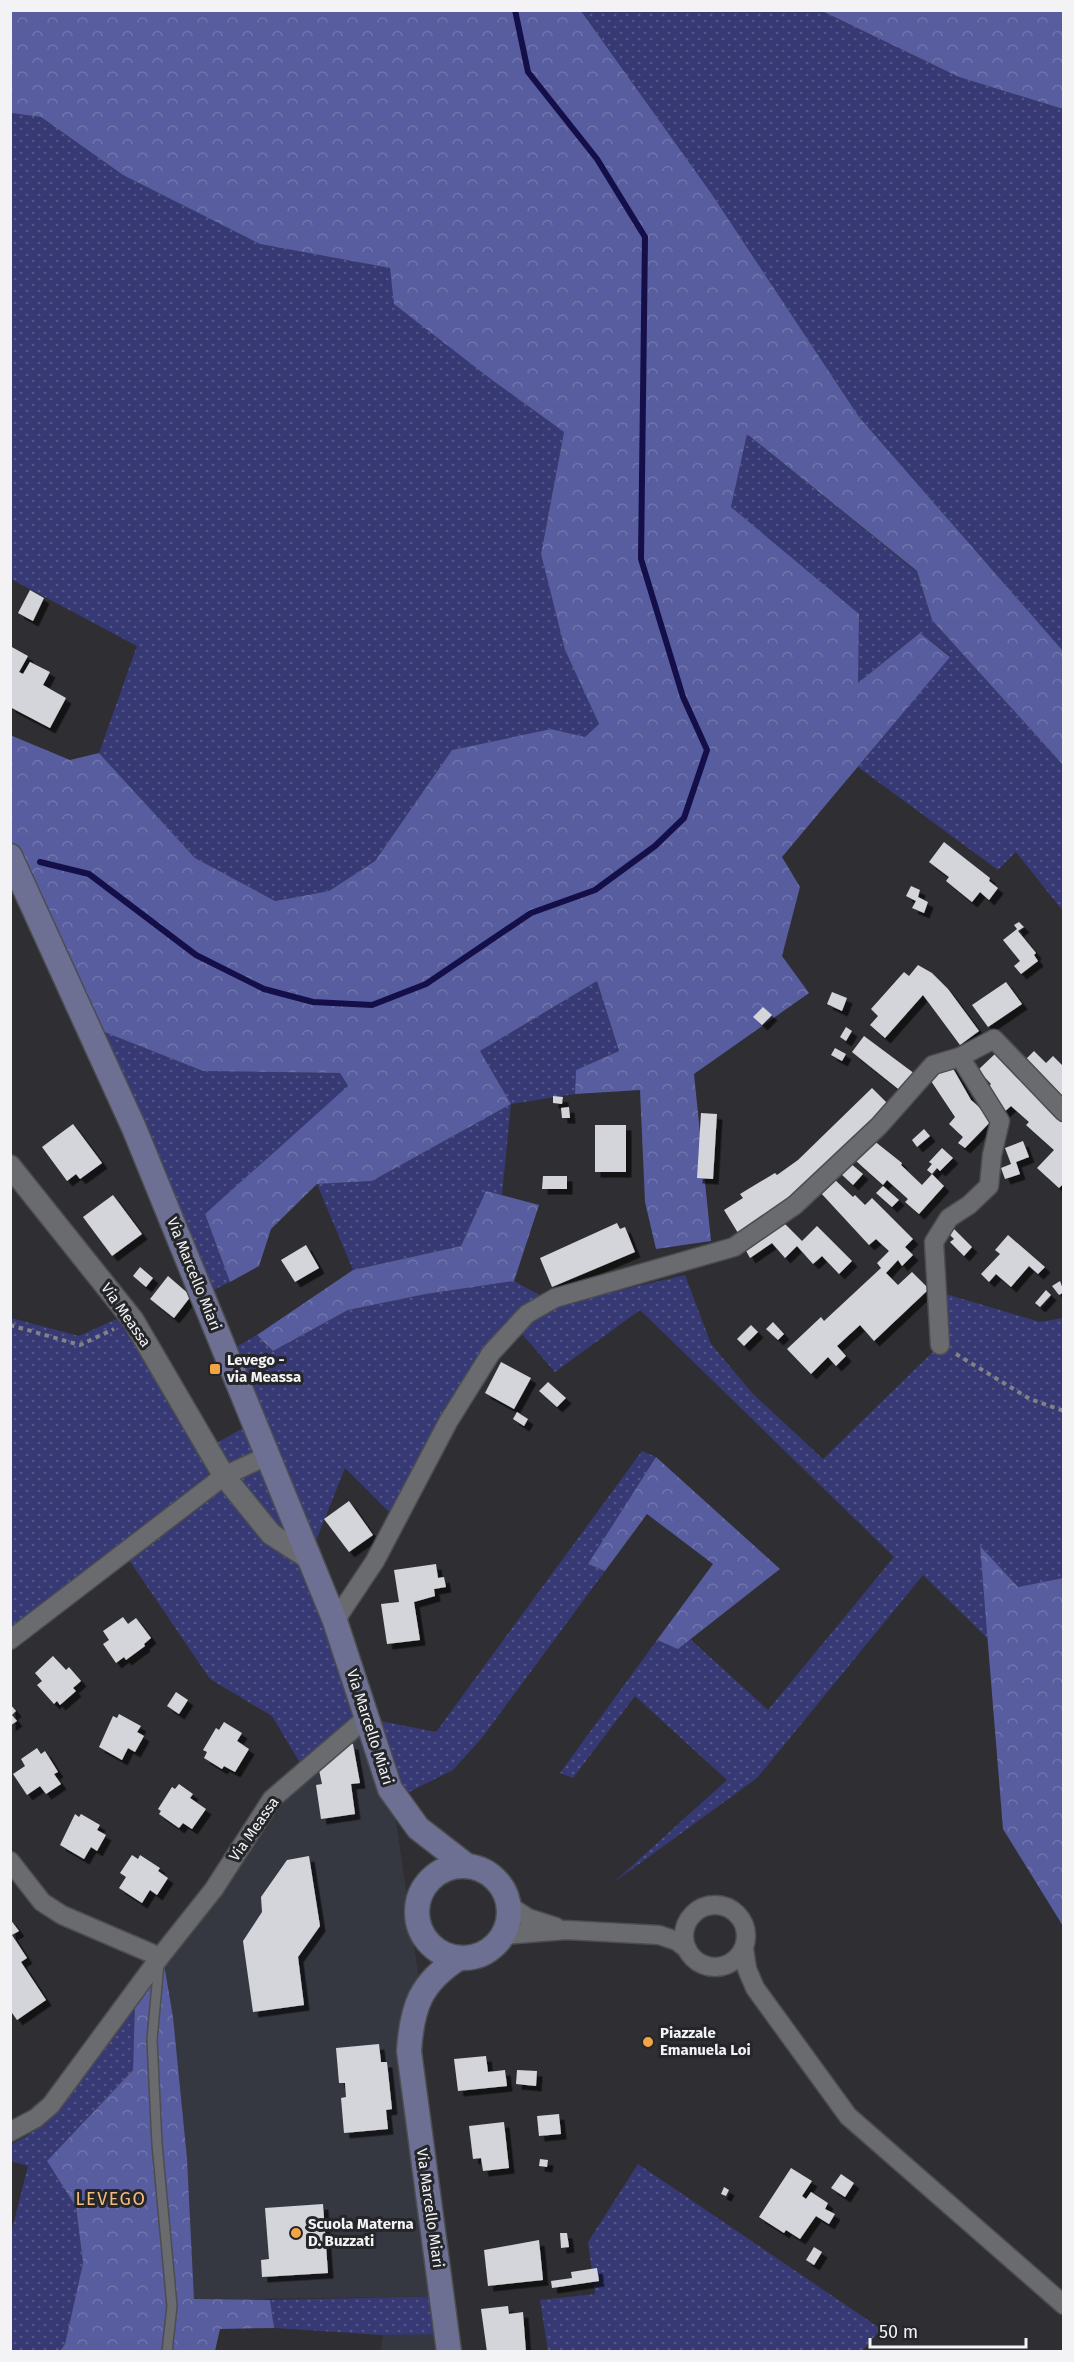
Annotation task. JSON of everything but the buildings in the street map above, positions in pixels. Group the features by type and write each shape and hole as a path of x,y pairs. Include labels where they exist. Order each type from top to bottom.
{"main road":[{"name":"Via Marcello Miari","path":"10,856 134,1128 334,1621 390,1789 418,1828 431,1853 434,1865 432,1878 418,1900 418,1920 425,1939 421,1994"},
{"name":"Via Marcello Miari","path":"418,1828 467,1866 482,1870 494,1879 503,1891 508,1905"},
{"path":"432,1878 442,1870 467,1866"},
{"path":"503,1935 508,1920 508,1905"},
{"name":"Via Marcello Miari","path":"449,2352 408,2051 413,2010 433,1977 459,1958 484,1953 503,1935"},
{"path":"425,1939 446,1955 459,1958"}],"street":[{"path":"334,1621 375,1561 454,1412 491,1353 527,1314 555,1298 734,1247 795,1205 879,1126 933,1065 960,1057 994,1039 1064,1112"},
{"path":"940,1345 934,1242 949,1218 969,1205 989,1186 992,1155 1000,1121 960,1057"},
{"name":"Via Meassa","path":"10,1166 133,1320 224,1476 271,1534 309,1558"},
{"path":"10,1640 224,1476 267,1456"},
{"name":"Via Meassa","path":"10,2132 36,2118 51,2105 160,1957 214,1889 272,1799 366,1719"},
{"path":"10,1861 42,1902 62,1915 160,1957"},
{"path":"508,1905 528,1918 566,1930"},
{"path":"659,1935 687,1922 697,1910 706,1905 728,1907 742,1920 746,1929 744,1949 747,1970 755,1988 849,2116 1064,2305"},
{"path":"687,1922 684,1939 687,1949 693,1958 711,1967 730,1963 744,1949"},
{"path":"503,1935 566,1930 659,1935 677,1941 687,1949"}],"lane":[{"path":"160,1957 152,2040 157,2144 172,2306 167,2352"}],"path":[{"path":"10,1325 80,1345 133,1320"},
{"path":"940,1345 1030,1399 1064,1411"}],"shaded area":[{"path":"581,11 822,11 959,77 1063,109 1063,651 859,417 711,193"},
{"path":"10,113 41,117 123,175 260,244 390,268 492,380 564,432 541,554 565,650 599,724 585,737 551,729 452,750 375,861 329,891 274,901 195,858 99,753 137,646 11,579"},
{"path":"747,434 917,572 932,620 1063,765 1063,911 1016,852 998,870 858,767 950,656 920,633 858,684 731,507"},
{"path":"597,981 619,1051 576,1070 575,1094 511,1104 480,1051"},
{"path":"74,1020 203,1071 340,1073 348,1087 205,1214 230,1282 197,1298"},
{"path":"511,1104 502,1195 486,1192 461,1246 353,1270 317,1184 372,1181"},
{"path":"685,1275 711,1344 752,1393 823,1459 940,1345 936,1291 1040,1322 1063,1318 1063,1578 1018,1587 980,1547 988,1639 923,1575 757,1778 613,1883 727,1780 635,1696 573,1778 560,1773 657,1640 678,1648 690,1639 768,1710 894,1557 640,1310 555,1372 515,1326 397,1520 345,1468 309,1558 366,1718 436,1732 642,1451 656,1457 589,1564 605,1571 481,1739 453,1770 393,1800 366,1719 353,1744 306,1773 272,1716 210,1679 125,1554 11,1640 11,1318 79,1336 121,1317 208,1448 252,1423 222,1355 257,1335 273,1351 348,1310 426,1294 514,1281 557,1305"},
{"path":"366,1718 393,1800 421,1994 413,2010 448,2296 194,2300 187,2158 173,2017 163,1958 273,1803"},
{"path":"135,2001 133,2070 47,2161 76,2207 83,2263 65,2344 60,2351 11,2352 11,2233 28,2166 11,2161 11,2144 48,2119 65,2101 96,2061"},
{"path":"638,2164 881,2329 862,2351 548,2351 540,2300 595,2294 588,2242"},
{"path":"448,2296 452,2334 383,2335 274,2328 270,2300"},
{"path":"452,2334 455,2352 380,2352 383,2335"}],"green space":[{"path":"11,11 581,11 711,193 859,417 1063,651 1063,765 932,620 917,571 747,434 731,507 859,614 858,683 920,633 950,657 782,857 800,887 782,956 809,993 694,1074 711,1241 656,1249 645,1202 640,1090 575,1094 576,1070 619,1051 597,981 480,1051 511,1104 372,1181 317,1184 271,1229 259,1266 230,1282 205,1214 348,1086 340,1073 203,1071 74,1020 19,895 11,894 10,735 70,760 99,753 195,858 275,901 329,891 375,861 452,750 551,729 585,737 599,724 565,650 541,554 564,432 394,304 390,268 260,244 123,175 41,117 11,113"},
{"path":"822,11 1063,11 1063,109 959,77"},
{"path":"486,1191 539,1205 514,1281 426,1294 348,1310 273,1351 257,1335 353,1270 461,1246"},
{"path":"656,1457 780,1569 678,1649 657,1640 713,1564 647,1514 605,1571 588,1564"},
{"path":"980,1546 1018,1587 1063,1578 1063,1926 1003,1829"},
{"path":"163,1958 173,2017 187,2158 194,2299 270,2300 274,2328 220,2329 215,2351 60,2351 65,2344 83,2263 76,2207 47,2161 133,2070 135,2001"}],"waterway":[{"path":"40,862 89,874 196,955 264,989 313,1002 372,1005 426,984 531,913 595,890 655,846 684,818 707,750 683,697 641,559 645,237 597,159 528,72 515,10"}],"place":[{"name":"Levego - via Meassa","path":"215,1369"},
{"name":"Piazzale Emanuela Loi","path":"648,2042"},
{"name":"Scuola Materna D. Buzzati","path":"296,2233"}],"district":[{"name":"LEVEGO","path":"111,2199"}]}
